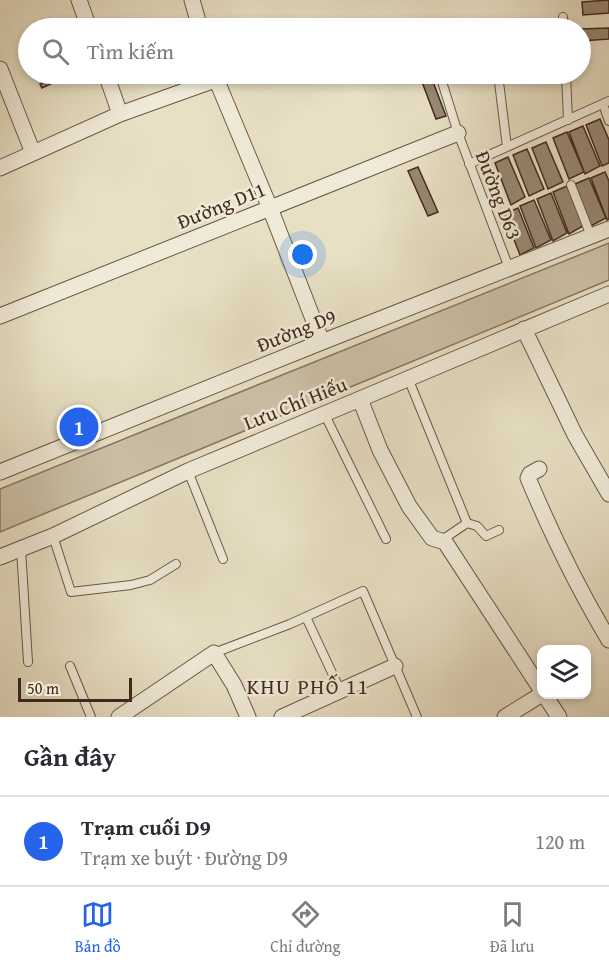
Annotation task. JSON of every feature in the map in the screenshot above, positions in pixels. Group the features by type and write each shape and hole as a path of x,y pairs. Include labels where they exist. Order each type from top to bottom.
{"street":[{"path":"79,0 85,18"},
{"path":"192,0 197,18"},
{"path":"0,69 33,153"},
{"path":"110,84 120,114"},
{"path":"0,168 120,114 197,84"},
{"path":"218,84 270,208 322,342"},
{"name":"Đường D11","path":"0,316 458,133"},
{"name":"Đường D9","path":"0,472 609,229"},
{"name":"Lưu Chí Hiếu","path":"0,557 53,536 188,471 609,294"},
{"path":"524,329 575,435 609,494"},
{"path":"360,399 380,450 409,506 432,538 445,542 537,685"},
{"path":"539,469 530,474 528,478 551,533 584,598 609,640"},
{"path":"119,717 214,653 234,685 248,717"},
{"path":"282,717 394,666"},
{"path":"505,717 537,696"},
{"path":"546,699 559,717"}],"lane":[{"path":"499,84 507,147"},
{"path":"566,84 568,120"},
{"name":"Đường D63","path":"443,85 469,164 509,268"},
{"path":"469,164 606,103 609,121"},
{"path":"572,185 591,236"},
{"path":"408,378 467,523"},
{"path":"324,413 386,539"},
{"path":"188,471 223,559"},
{"path":"467,523 477,526 486,536 499,530"},
{"path":"441,541 467,523"},
{"path":"53,536 71,592 131,585 150,580 176,564"},
{"path":"21,549 28,662"},
{"path":"214,653 290,624 363,591 417,717"},
{"path":"306,617 340,690"},
{"path":"70,666 91,717"}],"shaded area":[{"path":"609,243 609,280 0,532 0,489"}],"building":[{"path":"609,0 609,13 583,15 582,2"},
{"path":"609,28 609,39 591,40 591,29"},
{"path":"423,84 434,84 446,116 436,119"},
{"path":"600,119 609,140 609,163 602,166 586,125"},
{"path":"583,126 600,166 585,174 569,132"},
{"path":"567,132 584,172 569,179 553,138"},
{"path":"546,142 563,182 548,189 532,148"},
{"path":"527,149 544,189 529,196 513,155"},
{"path":"508,157 525,197 511,205 495,163"},
{"path":"418,167 438,212 428,216 408,171"},
{"path":"605,172 609,181 609,219 607,220 591,178"},
{"path":"589,178 606,218 591,226 575,184"},
{"path":"567,186 583,226 569,234 553,192"},
{"path":"551,193 567,233 553,241 537,199"},
{"path":"534,200 551,240 536,248 520,206"},
{"path":"518,208 534,248 520,255 504,214"}],"place":[{"name":"Trạm cuối D9","path":"79,427"}],"district":[{"name":"KHU PHỐ 11","path":"308,686"}]}
